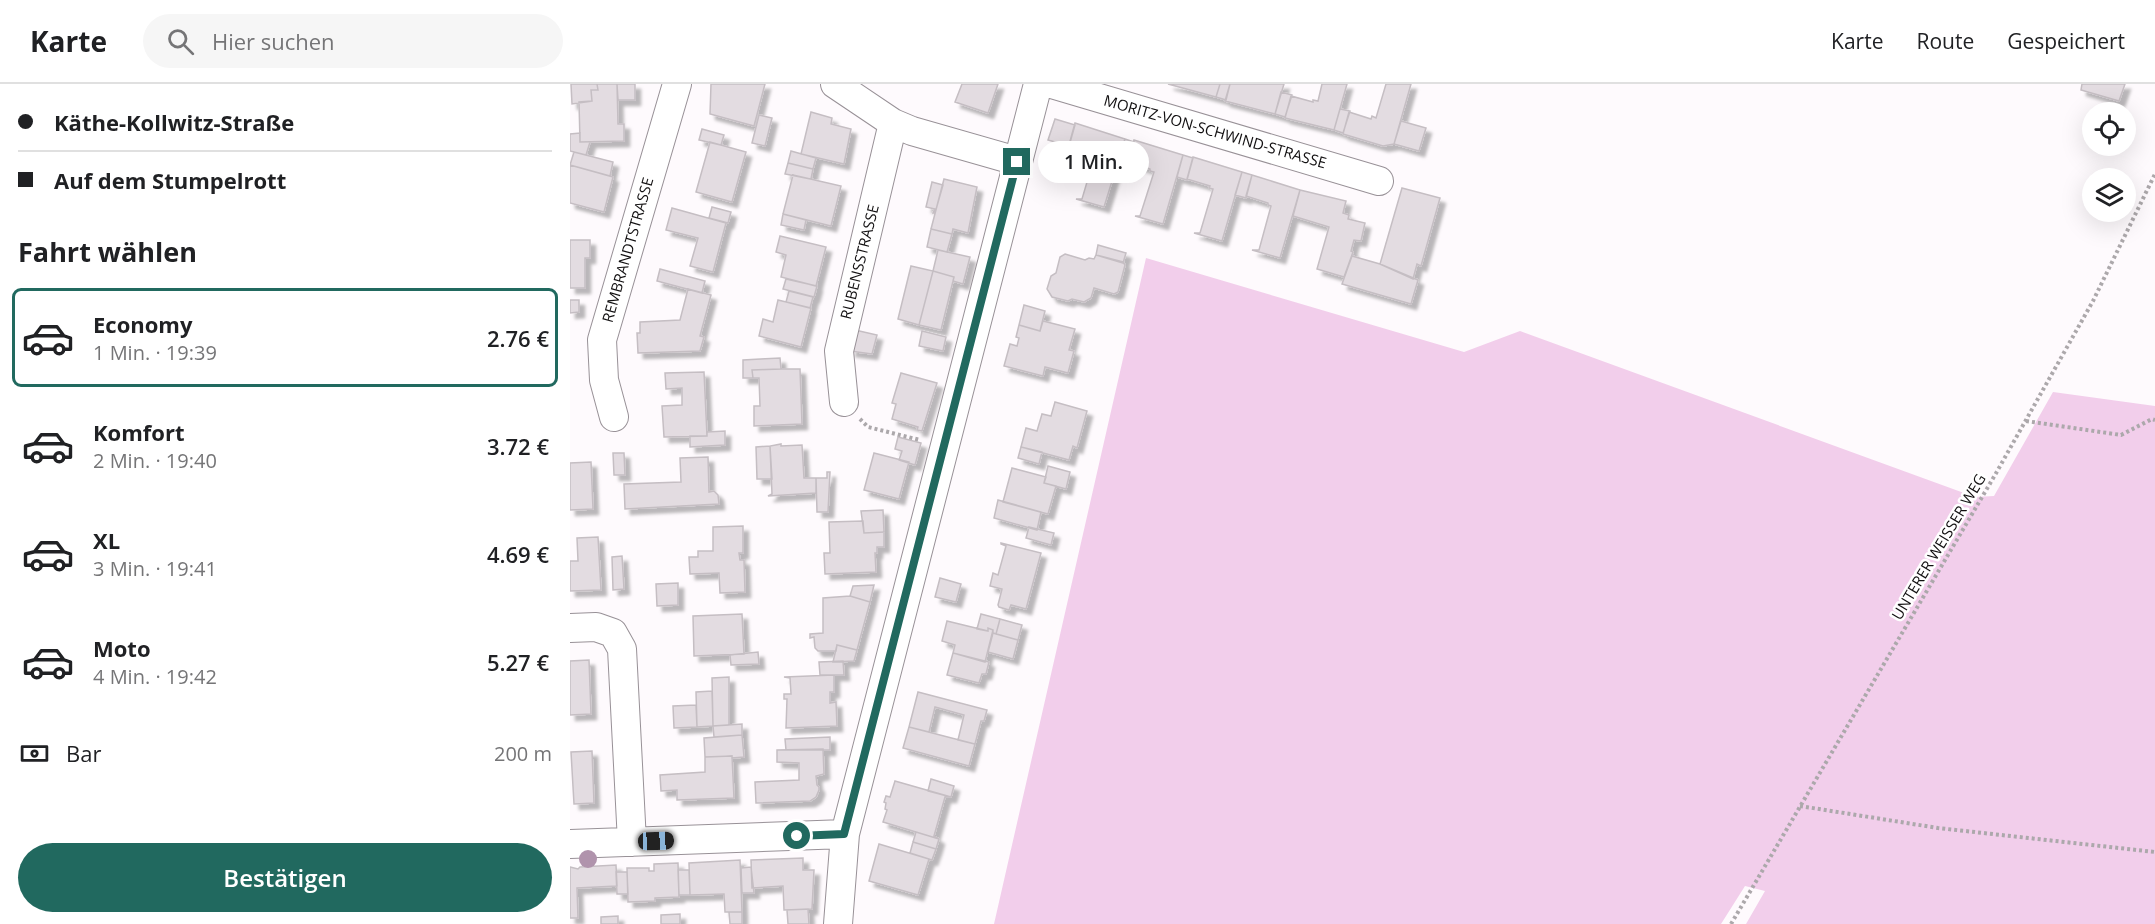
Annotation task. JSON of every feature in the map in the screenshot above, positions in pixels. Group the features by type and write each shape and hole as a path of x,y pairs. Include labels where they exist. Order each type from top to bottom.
{"street":[{"name":"REMBRANDTSTRASSE","path":"614,417 604,380 602,340 677,84"},
{"path":"835,84 894,123 912,132 1017,162"},
{"path":"838,924 844,834 1038,84"},
{"name":"MORITZ-VON-SCHWIND-STRASSE","path":"1052,84 1379,181"},
{"name":"RUBENSSTRASSE","path":"844,402 839,351 894,123"},
{"path":"570,628 596,627 613,633 622,649 632,842"},
{"path":"570,843 844,834"}],"path":[{"name":"UNTERER WEISSER WEG","path":"1731,924 1995,476 2093,301 2155,174"},
{"path":"844,402 868,427 944,446"},
{"path":"2025,421 2121,435 2152,419 2155,420"},
{"path":"1800,806 1938,828 2155,852"}],"shaded area":[{"path":"1146,258 1464,352 1520,331 1975,497 1994,496 2053,392 2155,406 2155,924 1746,924 1765,891 1745,886 1721,924 994,924"}],"building":[{"path":"571,84 597,84 598,90 591,90 592,101 572,104"},
{"path":"597,84 617,84 618,124 624,124 624,141 580,142 579,102 592,101 591,90 598,90"},
{"path":"617,84 635,84 635,100 618,100"},
{"path":"711,84 765,84 754,126 710,114"},
{"path":"962,84 998,84 988,113 955,102"},
{"path":"1168,84 1220,84 1216,97"},
{"path":"1220,84 1230,84 1226,100 1216,97"},
{"path":"1230,84 1284,84 1275,114 1225,101"},
{"path":"1322,84 1347,84 1334,130 1285,118 1291,96 1313,102 1313,100 1318,101"},
{"path":"1386,84 1411,84 1394,144 1383,146 1343,134 1349,112 1371,119 1372,116 1376,118"},
{"path":"2082,84 2125,84 2119,101 2081,90"},
{"path":"1281,92 1292,95 1285,117 1275,114"},
{"path":"1340,109 1350,111 1343,133 1334,130"},
{"path":"811,112 832,118 831,124 851,129 844,164 801,154"},
{"path":"759,115 772,118 765,146 752,143"},
{"path":"1055,119 1075,125 1069,146 1048,140"},
{"path":"1401,121 1426,128 1419,151 1394,144"},
{"path":"1075,123 1125,139 1104,207 1076,199 1082,199 1095,155 1069,145"},
{"path":"702,129 724,135 721,145 699,140"},
{"path":"580,133 580,142 590,142 586,155 570,151 570,134"},
{"path":"1125,139 1134,142 1128,163 1118,160"},
{"path":"1134,140 1183,155 1163,224 1135,216 1140,216 1154,172 1128,162"},
{"path":"710,142 746,152 732,202 696,192"},
{"path":"791,151 816,158 813,169 788,163"},
{"path":"574,152 613,162 610,176 570,165"},
{"path":"1183,155 1193,158 1187,180 1177,177"},
{"path":"1193,157 1242,172 1222,241 1194,233 1200,233 1213,189 1187,179"},
{"path":"788,163 813,169 811,179 785,174"},
{"path":"570,165 613,177 604,212 570,203"},
{"path":"1242,172 1252,175 1246,198 1235,195"},
{"path":"793,175 841,186 831,226 783,214"},
{"path":"1252,175 1300,190 1280,258 1252,250 1259,250 1271,206 1246,196"},
{"path":"944,179 977,187 968,233 953,229 952,234 931,229"},
{"path":"932,182 943,185 935,213 933,213 935,209 926,207"},
{"path":"1402,188 1440,198 1421,266 1417,264 1413,279 1380,264"},
{"path":"1300,190 1346,201 1343,213 1349,215 1348,219 1365,223 1361,241 1354,240 1351,251 1353,252 1344,277 1317,269 1329,227 1293,216"},
{"path":"712,207 731,212 728,223 709,218"},
{"path":"672,208 726,223 713,272 690,266 698,238 666,230"},
{"path":"783,214 806,220 804,230 781,225"},
{"path":"931,229 952,234 947,252 927,247"},
{"path":"780,236 826,247 816,286 781,277 786,255 776,252"},
{"path":"570,240 590,240 590,258 585,258 585,288 570,288"},
{"path":"1098,245 1126,253 1123,263 1096,255"},
{"path":"938,250 970,257 963,284 953,281 954,277 933,271"},
{"path":"1065,254 1085,260 1094,259 1096,255 1123,262 1125,265 1118,292 1114,294 1094,288 1091,298 1084,302 1052,297 1047,289 1051,276 1056,273 1060,257"},
{"path":"1352,256 1380,264 1418,280 1411,304 1342,284"},
{"path":"911,266 933,271 919,325 898,319"},
{"path":"660,269 705,281 702,293 657,281"},
{"path":"933,271 954,277 941,330 919,325"},
{"path":"786,279 817,286 814,297 783,289"},
{"path":"688,289 711,295 700,336 704,337 700,351 638,353 637,333 640,333 640,322 680,320"},
{"path":"789,291 813,297 810,308 786,302"},
{"path":"570,300 579,300 579,312 570,313"},
{"path":"778,300 811,308 801,347 759,336 763,319 773,322"},
{"path":"1024,305 1045,311 1040,331 1019,325"},
{"path":"1043,321 1075,329 1069,350 1074,351 1068,373 1045,367 1043,376 1004,366 1010,344 1017,346 1019,338 1016,337 1019,325 1040,331"},
{"path":"855,330 877,335 872,354 850,351"},
{"path":"922,331 946,337 943,351 919,346"},
{"path":"780,358 781,369 752,370 753,378 743,378 743,360"},
{"path":"800,369 802,424 754,426 754,406 760,406 759,378 753,378 752,370"},
{"path":"704,372 707,436 664,437 662,406 682,405 682,388 666,389 665,373"},
{"path":"901,373 937,383 922,431 917,430 918,427 892,419 896,404 892,403"},
{"path":"1055,402 1087,411 1077,448 1073,446 1069,460 1021,447 1026,428 1037,431 1042,414 1051,416"},
{"path":"725,431 725,445 690,447 690,436 707,436 707,432"},
{"path":"898,437 921,443 915,465 899,460 902,451 895,449"},
{"path":"781,444 781,446 802,445 804,478 816,478 816,493 768,496 772,494 770,446"},
{"path":"770,446 772,479 757,479 756,447"},
{"path":"1021,447 1042,452 1039,464 1018,458"},
{"path":"613,453 624,453 625,475 614,475"},
{"path":"874,453 909,462 899,499 864,490"},
{"path":"708,457 709,492 714,491 718,495 719,504 625,509 624,484 681,482 680,458"},
{"path":"591,462 593,509 570,510 570,463"},
{"path":"1048,466 1070,472 1066,489 1044,483"},
{"path":"1012,468 1046,477 1044,483 1056,486 1048,514 1003,502"},
{"path":"827,472 830,472 828,512 817,512 816,478 827,478"},
{"path":"998,500 1041,512 1037,530 994,518"},
{"path":"883,510 884,532 864,533 861,511"},
{"path":"863,521 864,533 884,532 884,547 877,547 877,553 875,553 876,572 825,574 824,553 830,553 829,522"},
{"path":"743,526 743,553 739,553 740,560 744,560 745,592 720,593 719,573 690,574 689,557 698,557 698,551 713,551 713,527"},
{"path":"1029,527 1054,533 1051,545 1026,538"},
{"path":"598,537 601,590 570,591 570,561 578,561 577,538"},
{"path":"1001,543 1041,553 1026,609 1011,605 1009,610 999,607 1002,589 990,586 993,573 998,575 1006,546"},
{"path":"622,556 624,589 613,590 612,557"},
{"path":"940,578 961,584 956,602 935,597"},
{"path":"678,583 678,605 657,606 656,584"},
{"path":"874,585 870,602 850,596 853,586"},
{"path":"850,596 870,602 857,650 837,645 836,651 818,651 815,648 814,637 810,638 810,634 823,633 823,598"},
{"path":"742,614 744,654 694,656 693,616"},
{"path":"981,614 1000,619 996,634 988,628 988,631 977,629"},
{"path":"1000,619 1022,625 1018,640 996,634"},
{"path":"947,621 988,631 988,628 993,630 985,662 953,653 955,645 942,641"},
{"path":"993,633 1018,640 1013,659 988,652"},
{"path":"837,645 857,650 854,661 833,662"},
{"path":"758,652 759,664 731,665 730,655"},
{"path":"953,653 989,662 986,674 982,674 979,683 947,675"},
{"path":"589,660 591,714 570,715 570,661"},
{"path":"843,661 844,675 820,675 819,662"},
{"path":"834,675 834,692 830,692 830,703 836,702 837,726 786,728 787,699 784,699 784,694 791,694 790,678 784,677"},
{"path":"729,677 729,725 713,726 712,678"},
{"path":"712,691 713,726 697,727 696,692"},
{"path":"918,692 987,710 984,721 981,721 975,744 958,740 964,715 935,707 929,732 909,727"},
{"path":"696,705 697,727 674,728 673,706"},
{"path":"742,724 742,735 714,737 713,726"},
{"path":"909,727 975,744 969,766 903,748"},
{"path":"742,735 744,757 705,757 704,738"},
{"path":"830,737 830,750 786,750 785,739"},
{"path":"823,749 824,774 816,776 819,790 816,797 810,801 756,803 755,782 799,780 799,763 777,762 777,750"},
{"path":"592,751 594,803 574,804 571,752"},
{"path":"732,756 734,798 677,800 677,790 661,791 660,775 705,772 705,757"},
{"path":"931,779 954,786 951,797 928,791"},
{"path":"895,781 951,797 945,797 934,836 939,839 883,822 887,810 884,802 886,796 890,797"},
{"path":"916,832 939,839 936,849 913,842"},
{"path":"913,842 936,849 932,860 910,853"},
{"path":"879,844 929,859 918,895 869,881"},
{"path":"803,858 803,870 814,870 812,909 784,910 783,886 752,888 751,860"},
{"path":"740,860 742,912 725,912 724,894 690,895 689,863"},
{"path":"678,863 679,897 628,902 627,868 649,868 649,871 654,871 654,864"},
{"path":"616,865 617,886 577,888 578,918 570,918 570,867 578,869"},
{"path":"751,867 754,893 742,893 741,868"},
{"path":"678,870 689,870 690,895 679,895"},
{"path":"616,872 627,872 628,894 617,894"},
{"path":"808,909 809,924 788,924 787,910"},
{"path":"729,912 742,912 742,924 730,924"},
{"path":"680,914 680,924 661,924 661,915"},
{"path":"618,916 618,924 601,924 601,917"}],"route":[{"path":"797,836 844,834 1017,162"}]}
